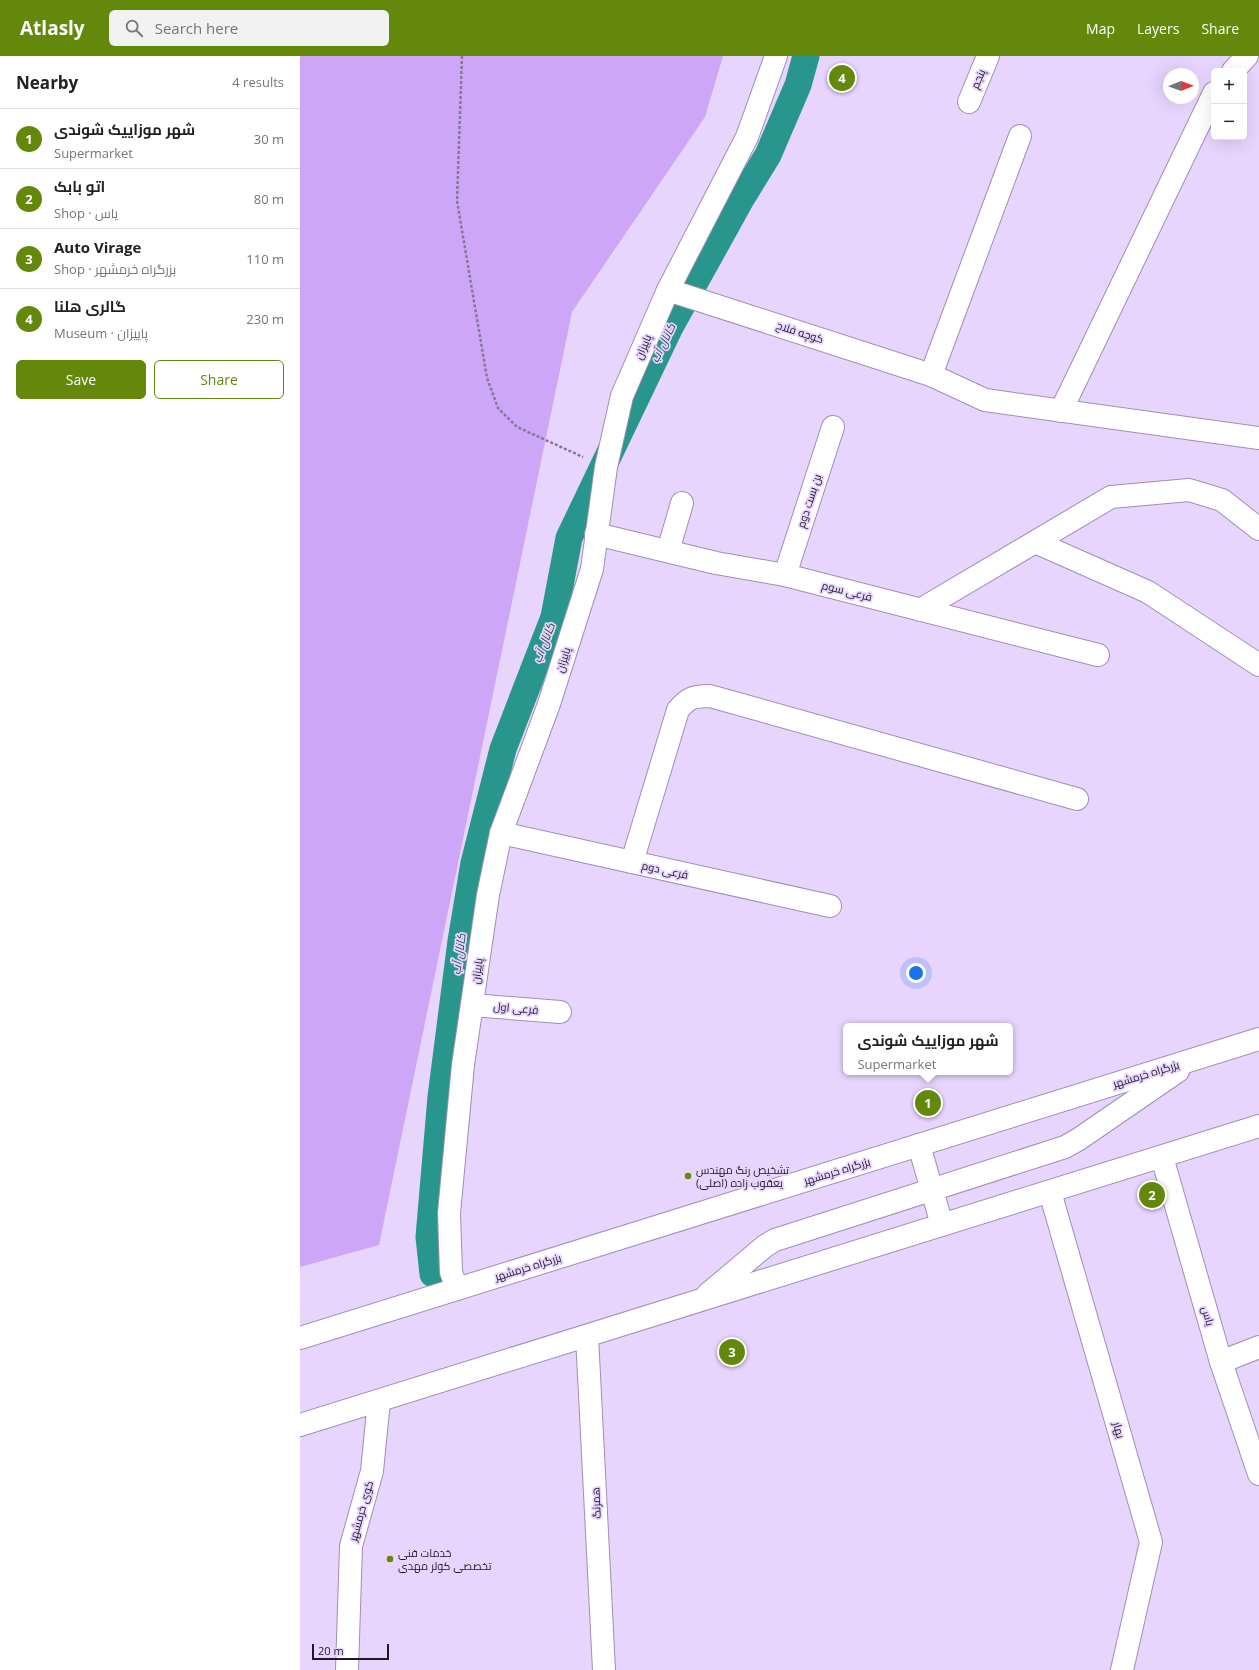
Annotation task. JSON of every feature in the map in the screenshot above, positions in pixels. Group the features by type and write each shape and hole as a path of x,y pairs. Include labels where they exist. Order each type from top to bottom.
{"main road":[{"name":"پاییزان","path":"458,1289 451,1272 449,1213 463,1065 488,895 501,833 552,696 592,569 606,466 622,396 668,290 747,137 776,56"},
{"name":"پنجم","path":"969,102 988,56"},
{"path":"1236,68 1247,56"},
{"path":"1061,411 1211,99"},
{"path":"932,375 1020,136"},
{"name":"کوچه فلاح","path":"668,290 932,375 986,400 1259,438"},
{"name":"بن بست دوم","path":"785,575 833,428"},
{"path":"920,610 1111,497 1189,490 1222,500 1259,529"},
{"path":"668,551 682,504"},
{"name":"فرعی سوم","path":"596,534 716,563 785,575 1098,655"},
{"path":"1035,542 1148,592 1259,665"},
{"path":"632,862 678,710 686,700 698,696 717,698 1077,799"},
{"name":"فرعی دوم","path":"501,833 830,906"},
{"name":"فرعی اول","path":"472,1005 560,1012"},
{"name":"بزرگراه خرمشهر","path":"300,1338 1259,1039"},
{"path":"700,1300 765,1246 775,1240 1065,1147 1195,1059"},
{"path":"300,1425 1259,1126"},
{"path":"918,1145 942,1225"},
{"name":"یاس","path":"1162,1157 1221,1362 1259,1474"},
{"name":"بهار","path":"1050,1192 1151,1542 1122,1670"},
{"name":"همرنگ","path":"587,1336 604,1670"},
{"path":"1221,1362 1259,1347"},
{"name":"کوی خرمشهر","path":"347,1670 351,1546 372,1471 379,1401"}],"path":[{"path":"462,56 457,201 487,378 498,408 517,426 606,466"}],"shaded area":[{"path":"300,56 723,56 705,117 572,312 379,1245 300,1267"}],"waterway":[{"name":"کانال آب","path":"433,1274 429,1237 441,1097 461,941 474,863 503,749 554,617 569,538 670,327 741,199 768,155 798,85 806,56"}],"place":[{"name":"گالری هلنا","path":"842,78"},
{"name":"شهر موزاییک شوندی","path":"928,1103"},
{"name":"تشخیص رنگ مهندس یعقوب زاده (اصلی)","path":"688,1176"},
{"name":"اتو بابک","path":"1152,1195"},
{"name":"Auto Virage","path":"732,1352"},
{"name":"خدمات فنی تخصصی کولر مهدی","path":"390,1559"}]}
